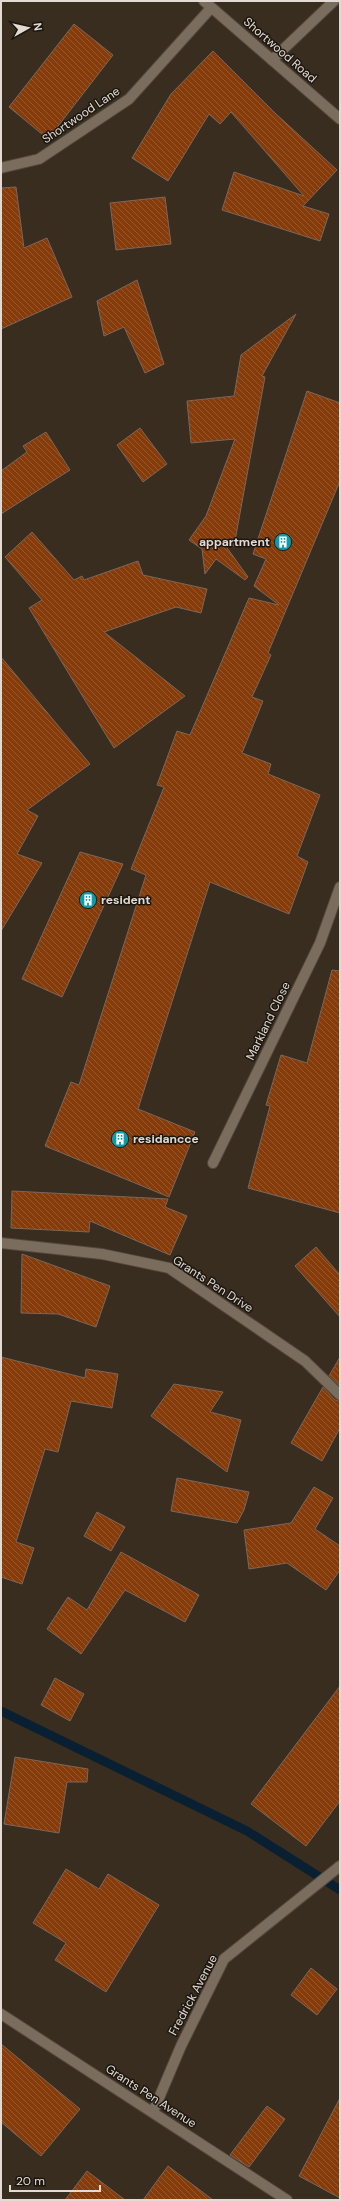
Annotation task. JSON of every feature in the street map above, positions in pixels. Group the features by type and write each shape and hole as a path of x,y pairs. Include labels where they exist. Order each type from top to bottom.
{"street":[{"path":"272,60 334,1"},
{"name":"Shortwood Road","path":"207,4 340,119"},
{"name":"Shortwood Lane","path":"1,168 39,159 129,99 207,4"},
{"name":"Markland Close","path":"213,1163 320,943 340,887"},
{"name":"Grants Pen Drive","path":"1,1243 102,1254 169,1268 305,1361 340,1395"},
{"name":"Fredrick Avenue","path":"153,2112 181,2046 224,1959 308,1890 340,1866"},
{"name":"Grants Pen Avenue","path":"1,2014 287,2200"}],"building":[{"path":"74,24 113,55 48,139 9,107"},
{"path":"213,51 275,113 337,170 303,206 329,214 320,241 222,210 234,172 304,196 231,112 220,124 209,114 168,181 132,158 171,94"},
{"path":"16,187 24,248 47,238 72,297 1,329 1,188"},
{"path":"165,197 171,244 116,250 110,203"},
{"path":"137,280 164,364 145,373 124,327 104,336 97,301"},
{"path":"296,314 262,376 265,377 234,546 227,543 225,545 248,577 245,580 216,559 205,574 202,549 189,540 206,516 235,439 191,443 187,401 234,396 241,355"},
{"path":"307,391 340,403 340,481 268,653 271,655 252,697 263,701 242,753 271,764 268,774 320,795 297,856 308,862 289,914 210,882 138,1109 195,1132 169,1197 45,1146 71,1082 79,1085 146,875 131,869 164,787 157,785 177,731 190,735 249,598 279,605 254,586 266,559 253,554"},
{"path":"140,428 167,464 143,482 117,445"},
{"path":"46,432 70,470 1,514 1,471 27,452 23,446"},
{"path":"32,532 74,580 82,576 84,580 138,561 143,575 207,589 201,613 176,607 104,632 185,696 114,748 29,608 42,600 5,557"},
{"path":"1,657 90,764 27,810 38,816 17,854 42,863 1,931"},
{"path":"80,852 123,864 62,997 22,979"},
{"path":"332,970 340,971 340,1213 248,1188 270,1106 266,1105 281,1055 307,1063"},
{"path":"12,1191 168,1199 165,1207 187,1216 170,1255 90,1221 89,1232 11,1228"},
{"path":"316,1247 340,1275 340,1317 295,1266"},
{"path":"22,1254 110,1286 96,1327 58,1314 21,1313"},
{"path":"1,1357 85,1378 86,1369 118,1374 112,1408 71,1401 58,1452 45,1449 16,1542 34,1548 22,1584 1,1577"},
{"path":"340,1357 340,1386 329,1376"},
{"path":"174,1384 223,1392 210,1412 241,1420 227,1472 151,1416"},
{"path":"323,1387 335,1400 340,1401 340,1428 322,1461 291,1443"},
{"path":"177,1478 249,1492 244,1510 237,1523 171,1511"},
{"path":"314,1487 333,1498 315,1529 340,1546 340,1570 326,1590 287,1563 249,1569 244,1530 291,1523"},
{"path":"97,1512 125,1527 111,1551 84,1536"},
{"path":"121,1552 199,1595 185,1622 125,1590 81,1654 47,1629 68,1597 87,1610"},
{"path":"55,1678 84,1694 70,1721 41,1705"},
{"path":"340,1686 340,1801 306,1846 251,1804"},
{"path":"15,1757 88,1769 87,1782 67,1782 59,1833 4,1824"},
{"path":"66,1869 99,1889 108,1874 159,1905 106,1992 55,1960 66,1943 33,1923"},
{"path":"311,1968 337,1989 317,2015 291,1995"},
{"path":"1,2044 80,2109 41,2156 1,2122"},
{"path":"340,2098 340,2198 299,2176"},
{"path":"267,2106 285,2119 249,2167 230,2155"},
{"path":"168,2166 213,2200 143,2200"},
{"path":"87,2171 125,2200 65,2200"}],"waterway":[{"path":"1,1711 247,1831 340,1890"}],"place":[{"name":"appartment","path":"283,542"},
{"name":"resident","path":"88,900"},
{"name":"residancce","path":"120,1139"}]}
